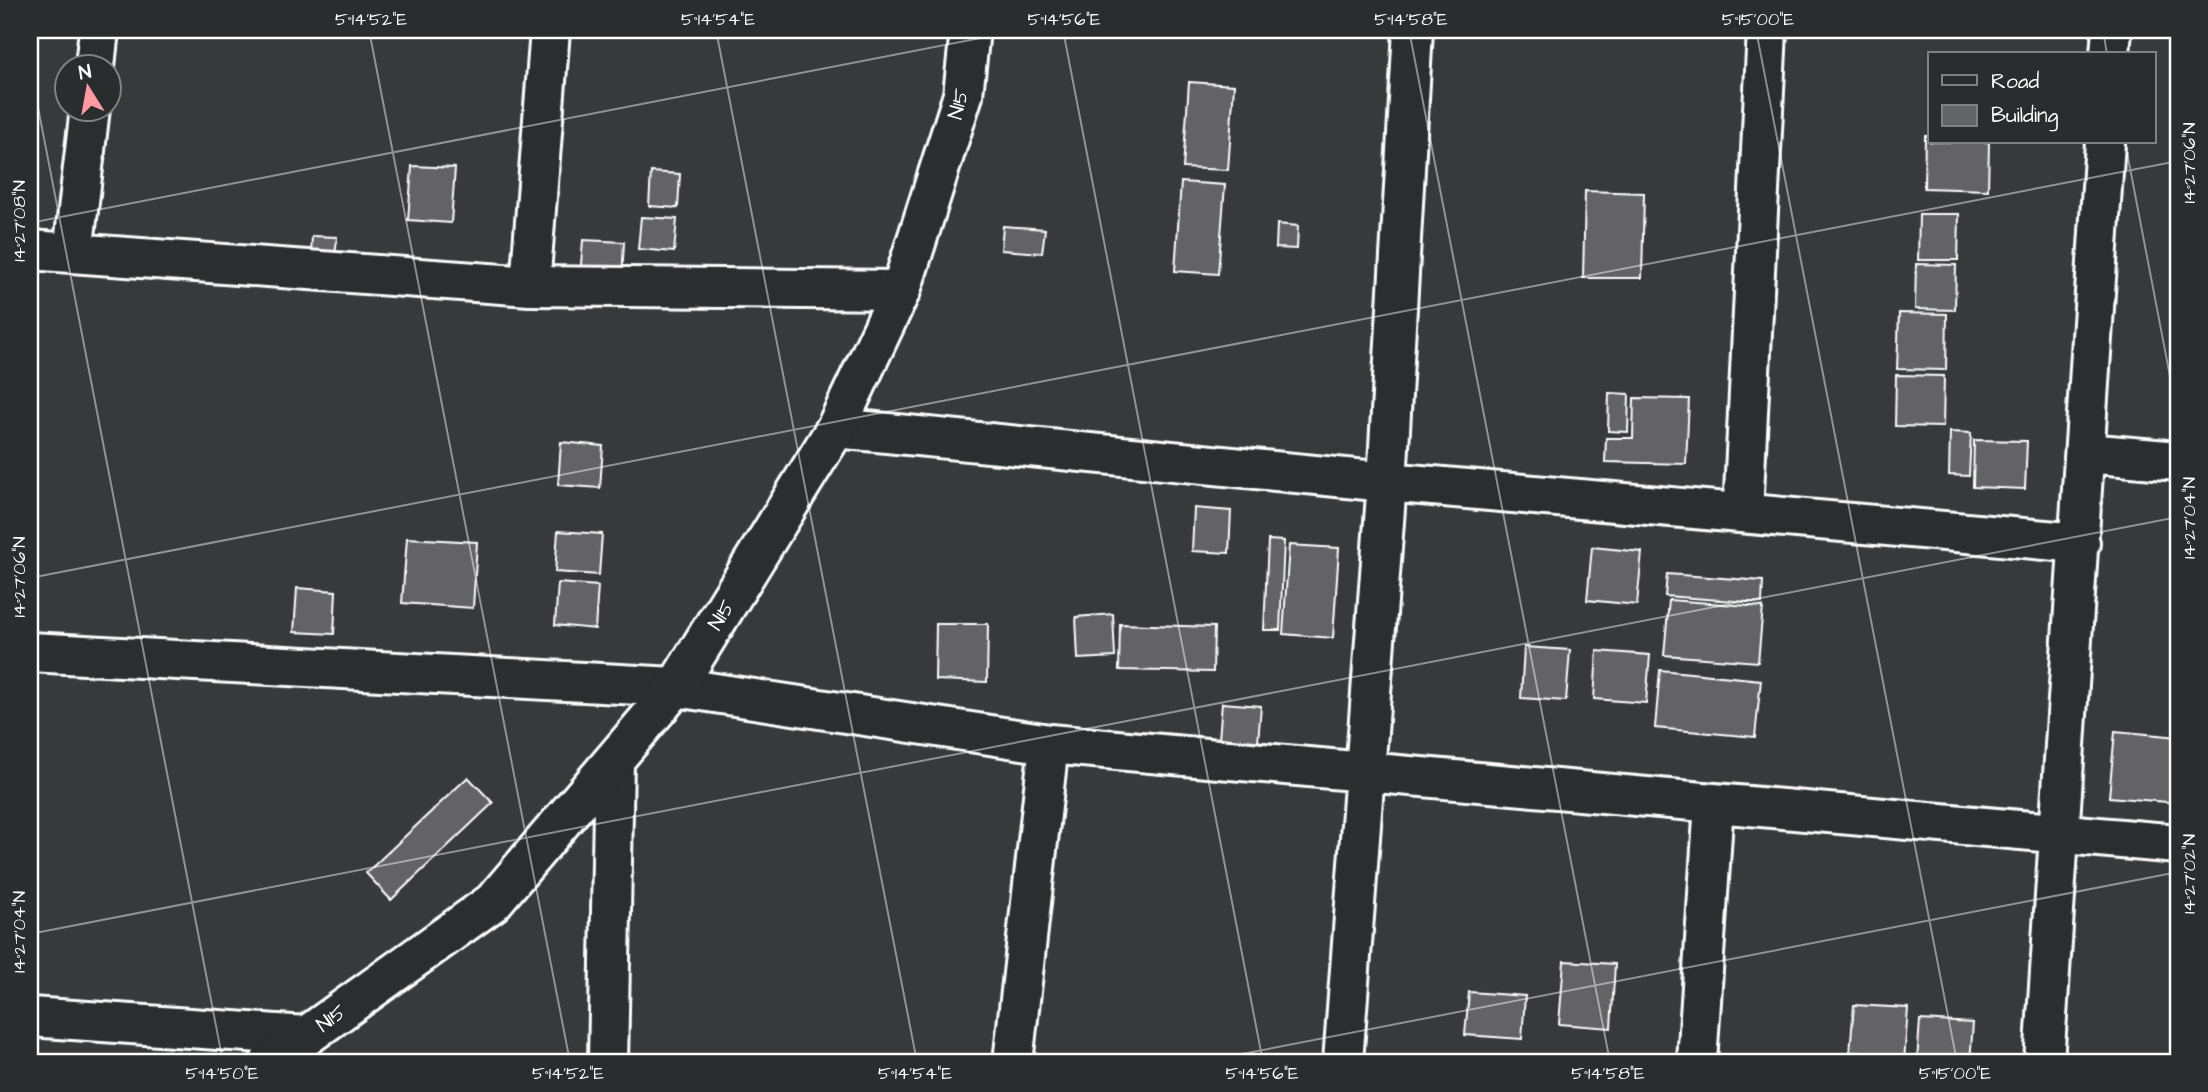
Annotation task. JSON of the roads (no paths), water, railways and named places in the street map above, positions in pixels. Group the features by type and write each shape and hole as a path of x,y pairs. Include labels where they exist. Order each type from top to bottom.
{"street":[{"path":"97,52 99,30"},
{"path":"530,286 550,30"},
{"name":"N15","path":"270,1062 493,902 676,687 836,428 901,290 963,95 970,30"},
{"path":"1343,1062 1387,482 1413,30"},
{"path":"1743,513 1767,30"},
{"path":"2110,52 2112,30"},
{"path":"74,253 88,122"},
{"path":"2044,1062 2062,835 2105,144"},
{"path":"30,250 530,286 901,290"},
{"path":"836,428 1387,482 2080,543"},
{"path":"2085,453 2178,461"},
{"path":"30,652 676,687 1049,744 2178,844"},
{"path":"1013,1062 1049,744"},
{"path":"608,1062 614,761"},
{"path":"1697,1062 1714,803"},
{"path":"30,1017 306,1036"}]}
